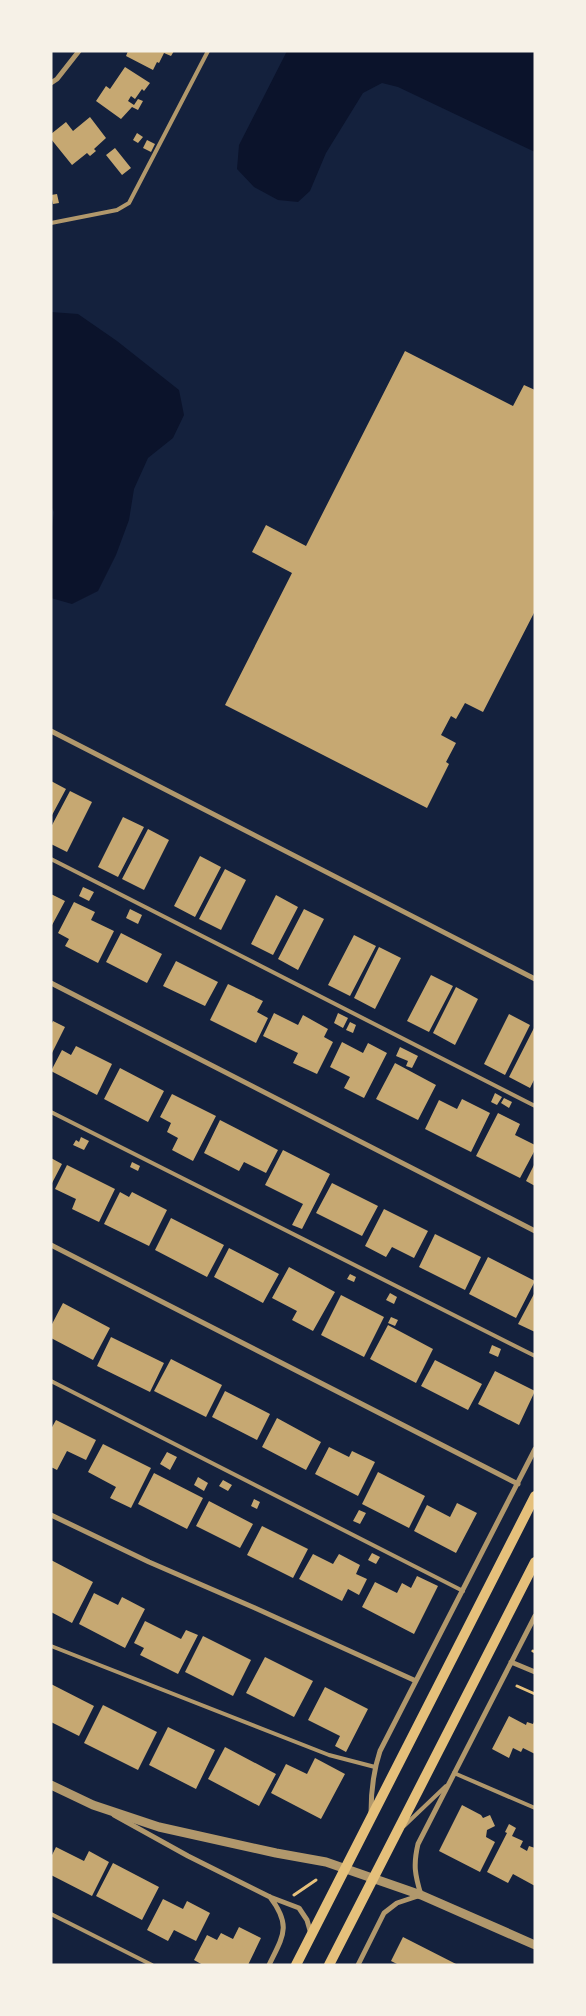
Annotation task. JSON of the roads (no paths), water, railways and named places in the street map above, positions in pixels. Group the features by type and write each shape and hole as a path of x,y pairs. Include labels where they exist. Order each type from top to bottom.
{"main road":[{"path":"296,1965 535,1496"},
{"path":"329,1965 535,1562"}],"street":[{"path":"51,83 58,79 79,51"},
{"path":"51,731 535,979"},
{"path":"51,983 535,1231"},
{"path":"51,1245 518,1484"},
{"path":"371,1819 371,1787 380,1751 535,1450"},
{"path":"51,1515 149,1562 416,1681"},
{"path":"421,1896 414,1872 418,1844 535,1616"},
{"path":"511,1662 535,1672"},
{"path":"51,1785 93,1804 188,1856 270,1897 299,1908 307,1920 312,1935"},
{"path":"93,1804 160,1827 276,1853 326,1862 421,1896 535,1945"},
{"path":"358,1965 384,1913 397,1903 421,1896"},
{"path":"269,1965 281,1940 284,1927 281,1912 270,1897"}],"lane":[{"path":"51,223 117,210 129,203 208,51"},
{"path":"51,859 535,1106"},
{"path":"51,1112 535,1356"},
{"path":"51,1380 462,1591"},
{"path":"51,1646 329,1755 375,1767"},
{"path":"454,1773 535,1808"},
{"path":"397,1833 448,1785"},
{"path":"51,1914 152,1965"}],"water":[{"path":"287,51 535,51 535,152 398,87 382,83 363,93 326,153 310,191 298,202 278,200 254,187 237,169 239,145"},
{"path":"51,312 78,314 117,341 179,390 184,415 173,438 148,458 134,489 129,520 116,555 98,591 72,604 51,598 51,535 54,512 51,506"}]}
